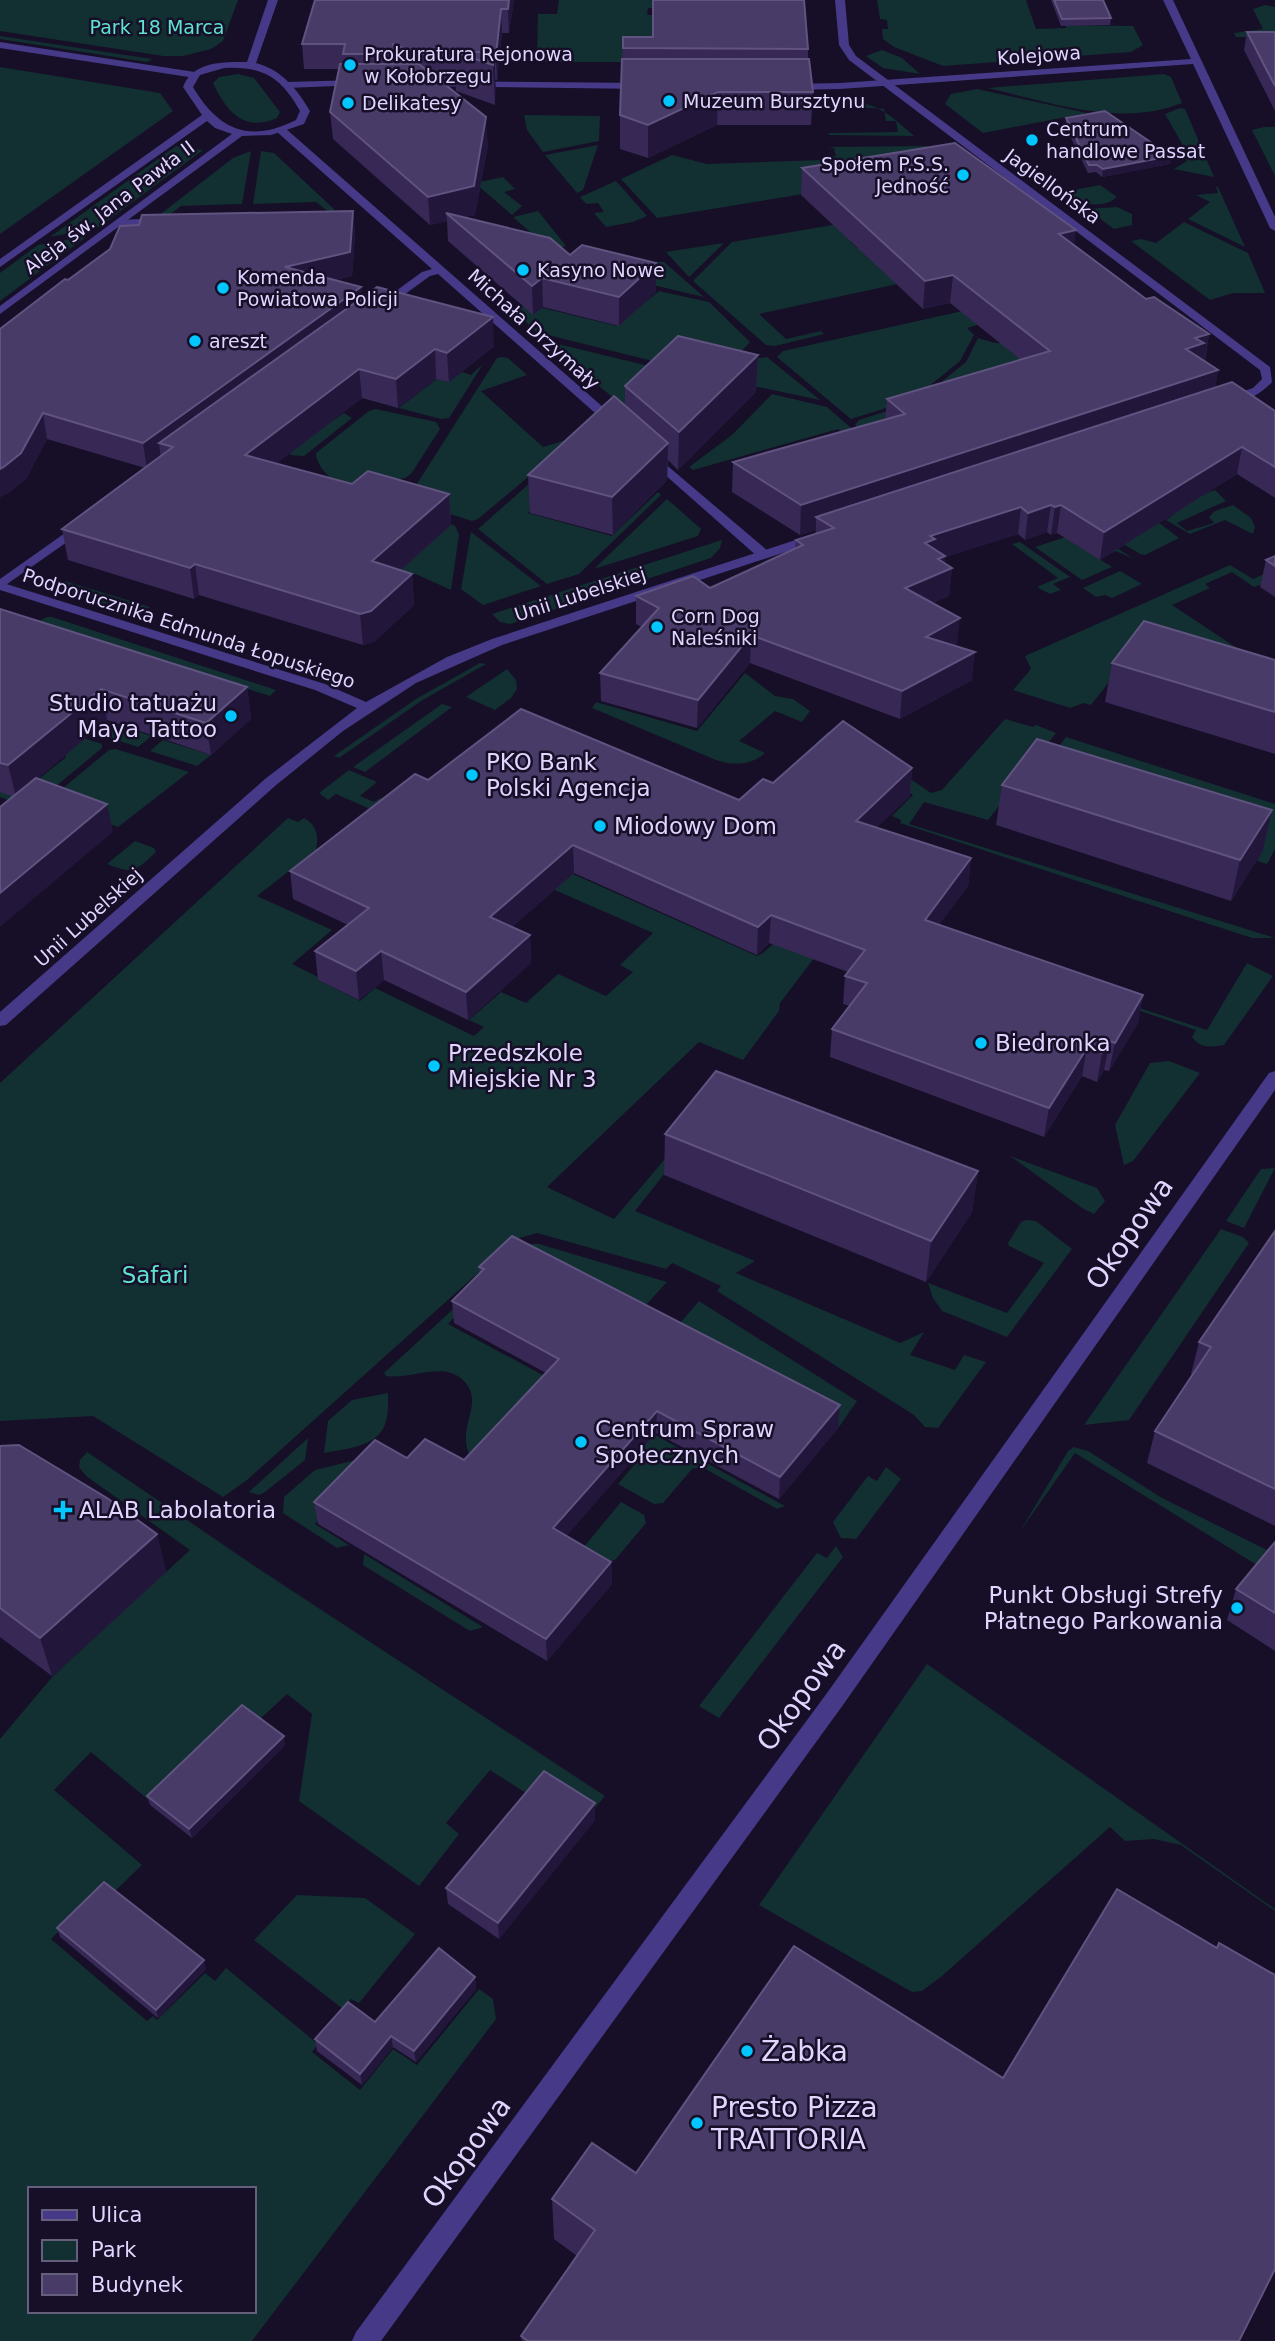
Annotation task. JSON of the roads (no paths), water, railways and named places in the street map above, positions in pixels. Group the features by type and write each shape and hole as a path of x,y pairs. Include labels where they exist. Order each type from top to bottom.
{"street":[{"path":"251,65 273,0"},
{"name":"Jagiellońska","path":"840,0 847,52 884,83 1253,358 1266,369 1273,380"},
{"path":"1168,0 1275,228"},
{"path":"0,46 195,75 223,66 251,65 275,73 305,111 300,122 281,130 240,133 219,126 209,115 188,87 188,82 195,75"},
{"name":"Kolejowa","path":"778,87 884,83 1197,61"},
{"path":"286,85 374,83"},
{"path":"412,83 651,86"},
{"name":"Aleja św. Jana Pawła II","path":"0,264 209,115"},
{"name":"Michała Drzymały","path":"281,130 368,213 440,270 628,436"},
{"name":"Aleja św. Jana Pawła II","path":"0,311 240,133"},
{"path":"118,223 176,220"},
{"path":"372,313 426,274 440,270"},
{"path":"1211,407 1257,391 1273,380"},
{"path":"638,445 763,554"},
{"path":"0,585 90,519"},
{"name":"Unii Lubelskiej","path":"0,1021 301,754 411,678 457,656 834,532"},
{"name":"Podporucznika Edmunda Łopuskiego","path":"0,585 310,684 366,707"},
{"name":"Okopowa","path":"365,2341 828,1709 1275,1077"}],"place":[{"name":"Prokuratura Rejonowa w Kołobrzegu","path":"350,65"},
{"name":"Muzeum Bursztynu","path":"669,101"},
{"name":"Delikatesy","path":"348,103"},
{"name":"Centrum handlowe Passat","path":"1032,140"},
{"name":"Społem P.S.S. Jedność","path":"963,175"},
{"name":"Kasyno Nowe","path":"523,270"},
{"name":"Komenda Powiatowa Policji","path":"223,288"},
{"name":"areszt","path":"195,341"},
{"name":"Corn Dog Naleśniki","path":"657,627"},
{"name":"Studio tatuażu Maya Tattoo","path":"231,716"},
{"name":"PKO Bank Polski Agencja","path":"472,775"},
{"name":"Miodowy Dom","path":"600,826"},
{"name":"Biedronka","path":"981,1043"},
{"name":"Przedszkole Miejskie Nr 3","path":"434,1066"},
{"name":"Centrum Spraw Społecznych","path":"581,1442"},
{"name":"ALAB Labolatoria","path":"63,1510"},
{"name":"Punkt Obsługi Strefy Płatnego Parkowania","path":"1237,1608"},
{"name":"Żabka","path":"747,2051"},
{"name":"Presto Pizza TRATTORIA","path":"697,2123"}],"park label":[{"name":"Park 18 Marca","path":"157,27"},
{"name":"Safari","path":"155,1275"}]}
